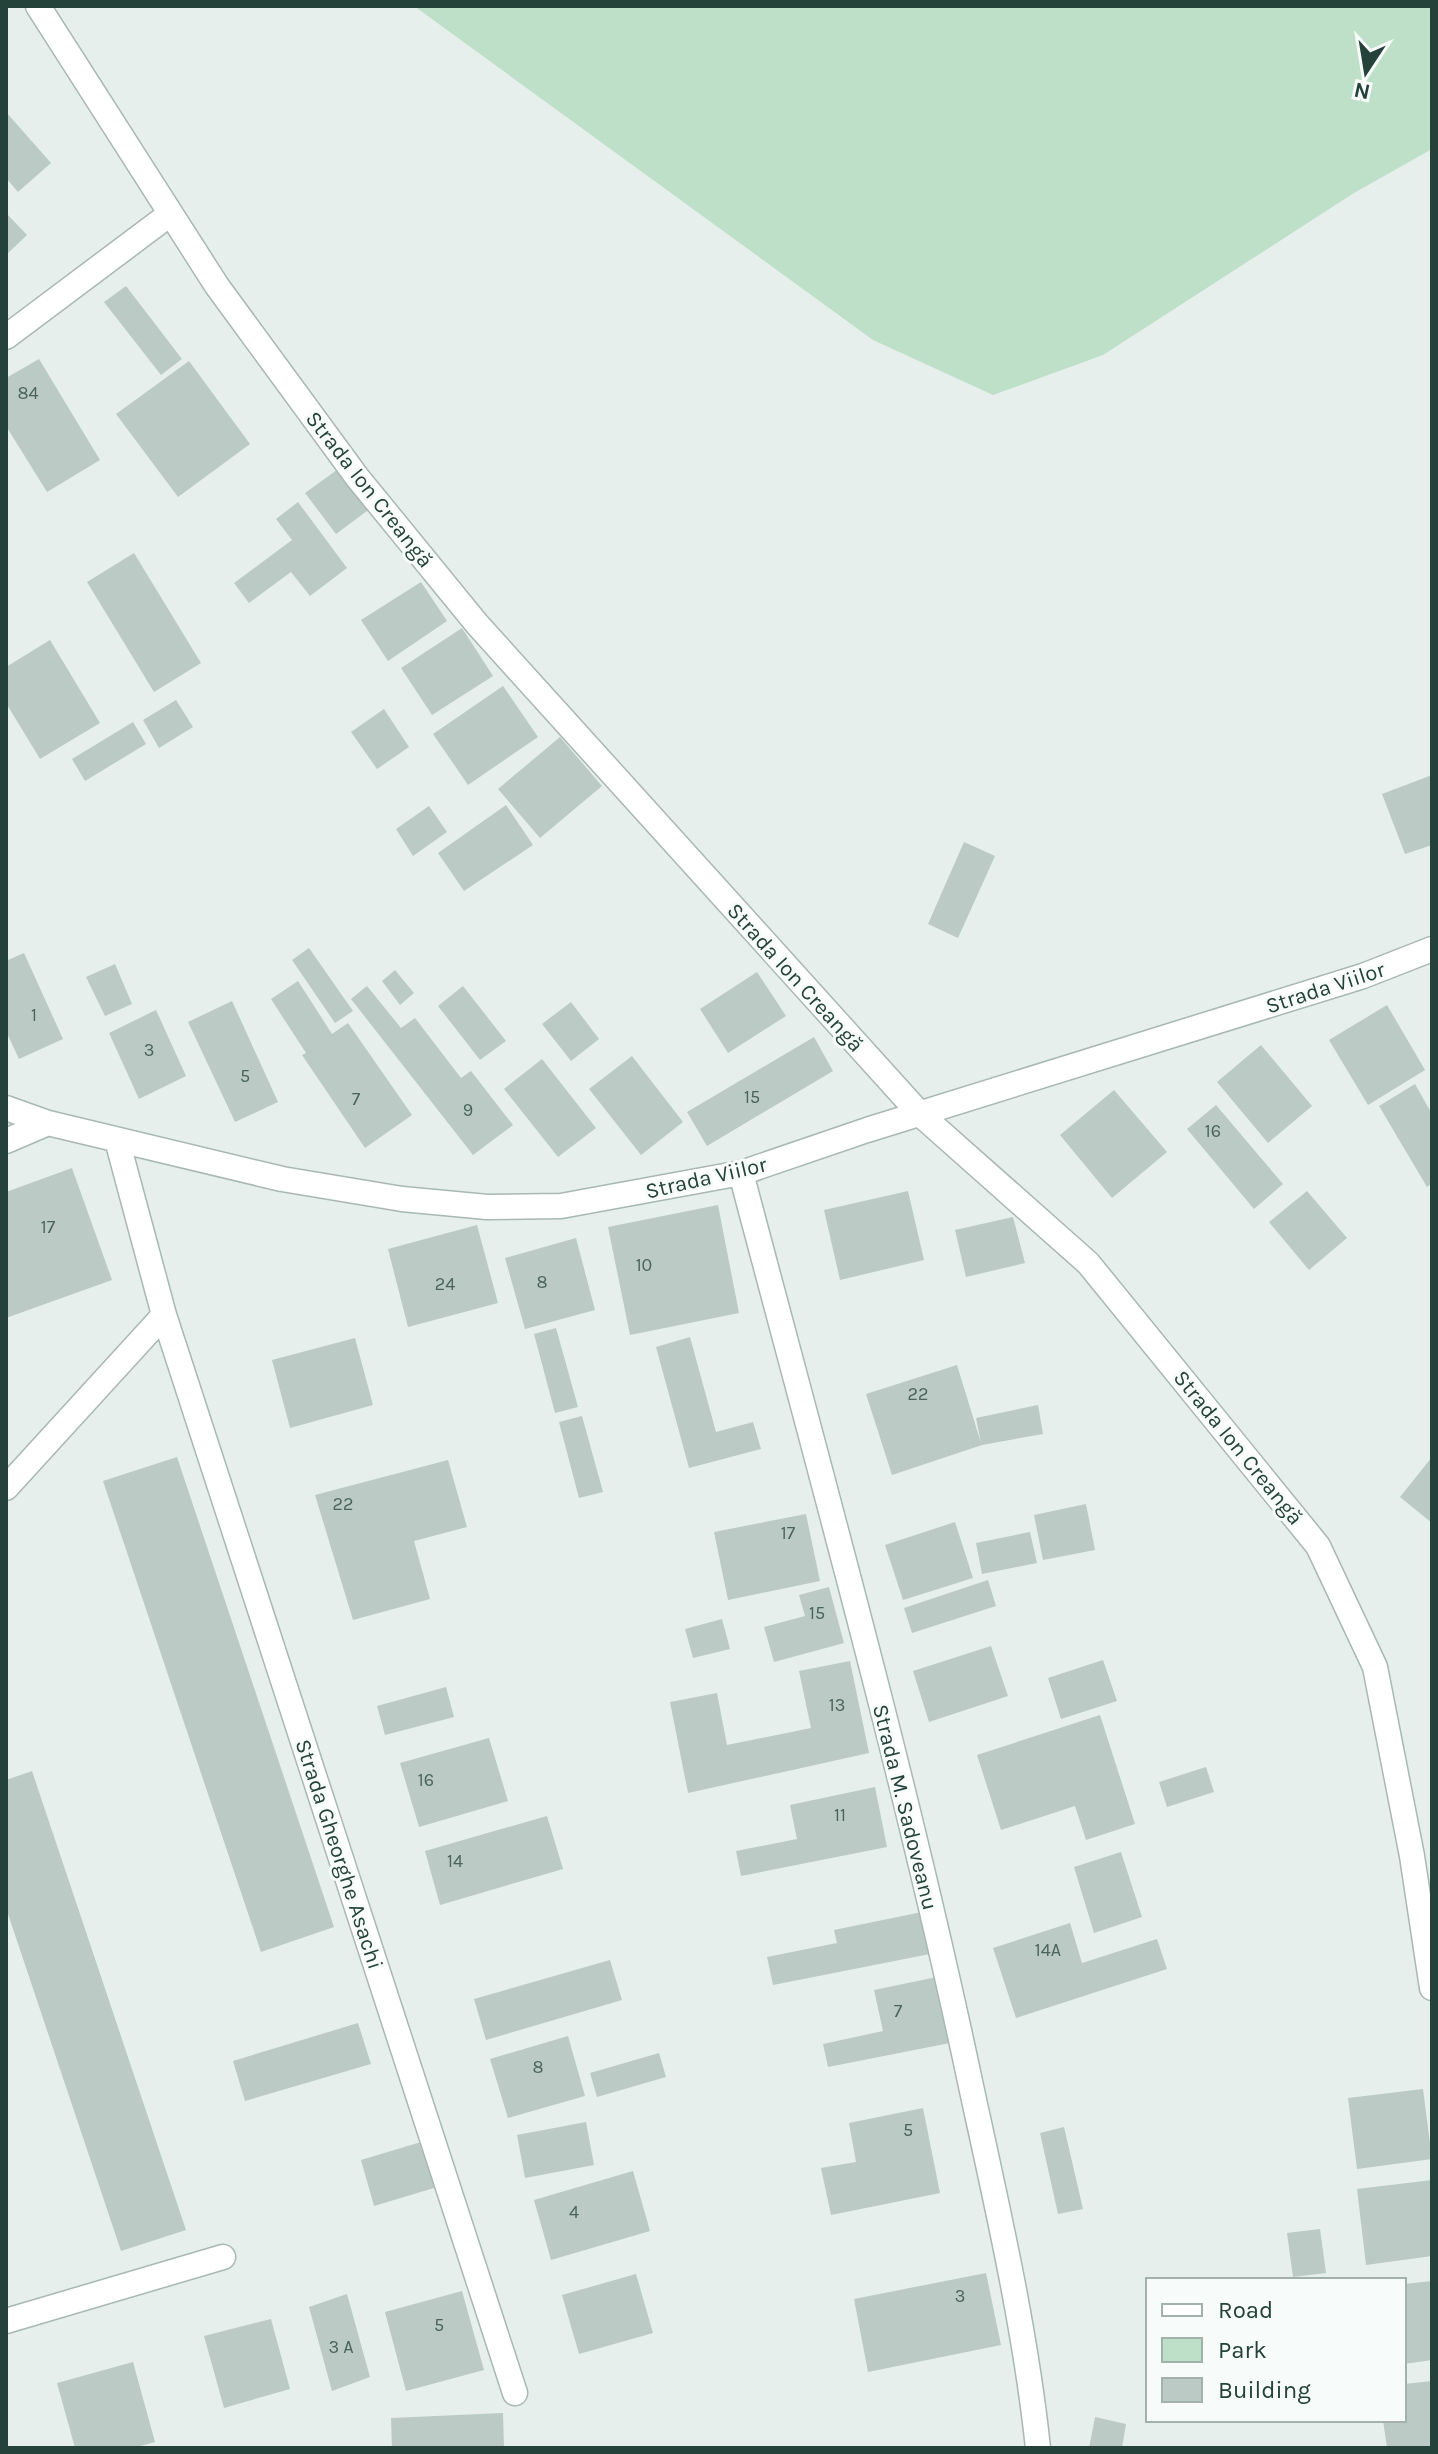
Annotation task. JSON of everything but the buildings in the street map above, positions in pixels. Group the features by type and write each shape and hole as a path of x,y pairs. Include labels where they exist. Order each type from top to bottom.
{"street":[{"name":"Strada Ion Creangă","path":"38,6 217,286 357,477 477,624 920,1114 1088,1263 1318,1546 1375,1667 1412,1856 1432,1988"},
{"path":"6,337 170,214"},
{"name":"Strada Viilor","path":"6,1108 48,1123 282,1179 402,1199 487,1207 561,1206 741,1173 1363,976 1432,949"},
{"path":"6,1141 48,1123"},
{"name":"Strada Gheorghe Asachi","path":"117,1140 164,1315 515,2393"},
{"name":"Strada M. Sadoveanu","path":"741,1173 856,1605 951,1992 1022,2330 1038,2448"},
{"path":"6,1488 164,1315"},
{"path":"6,2321 223,2257"}],"green space":[{"path":"414,6 1432,6 1432,149 1354,193 1103,355 993,395 873,340"}]}
